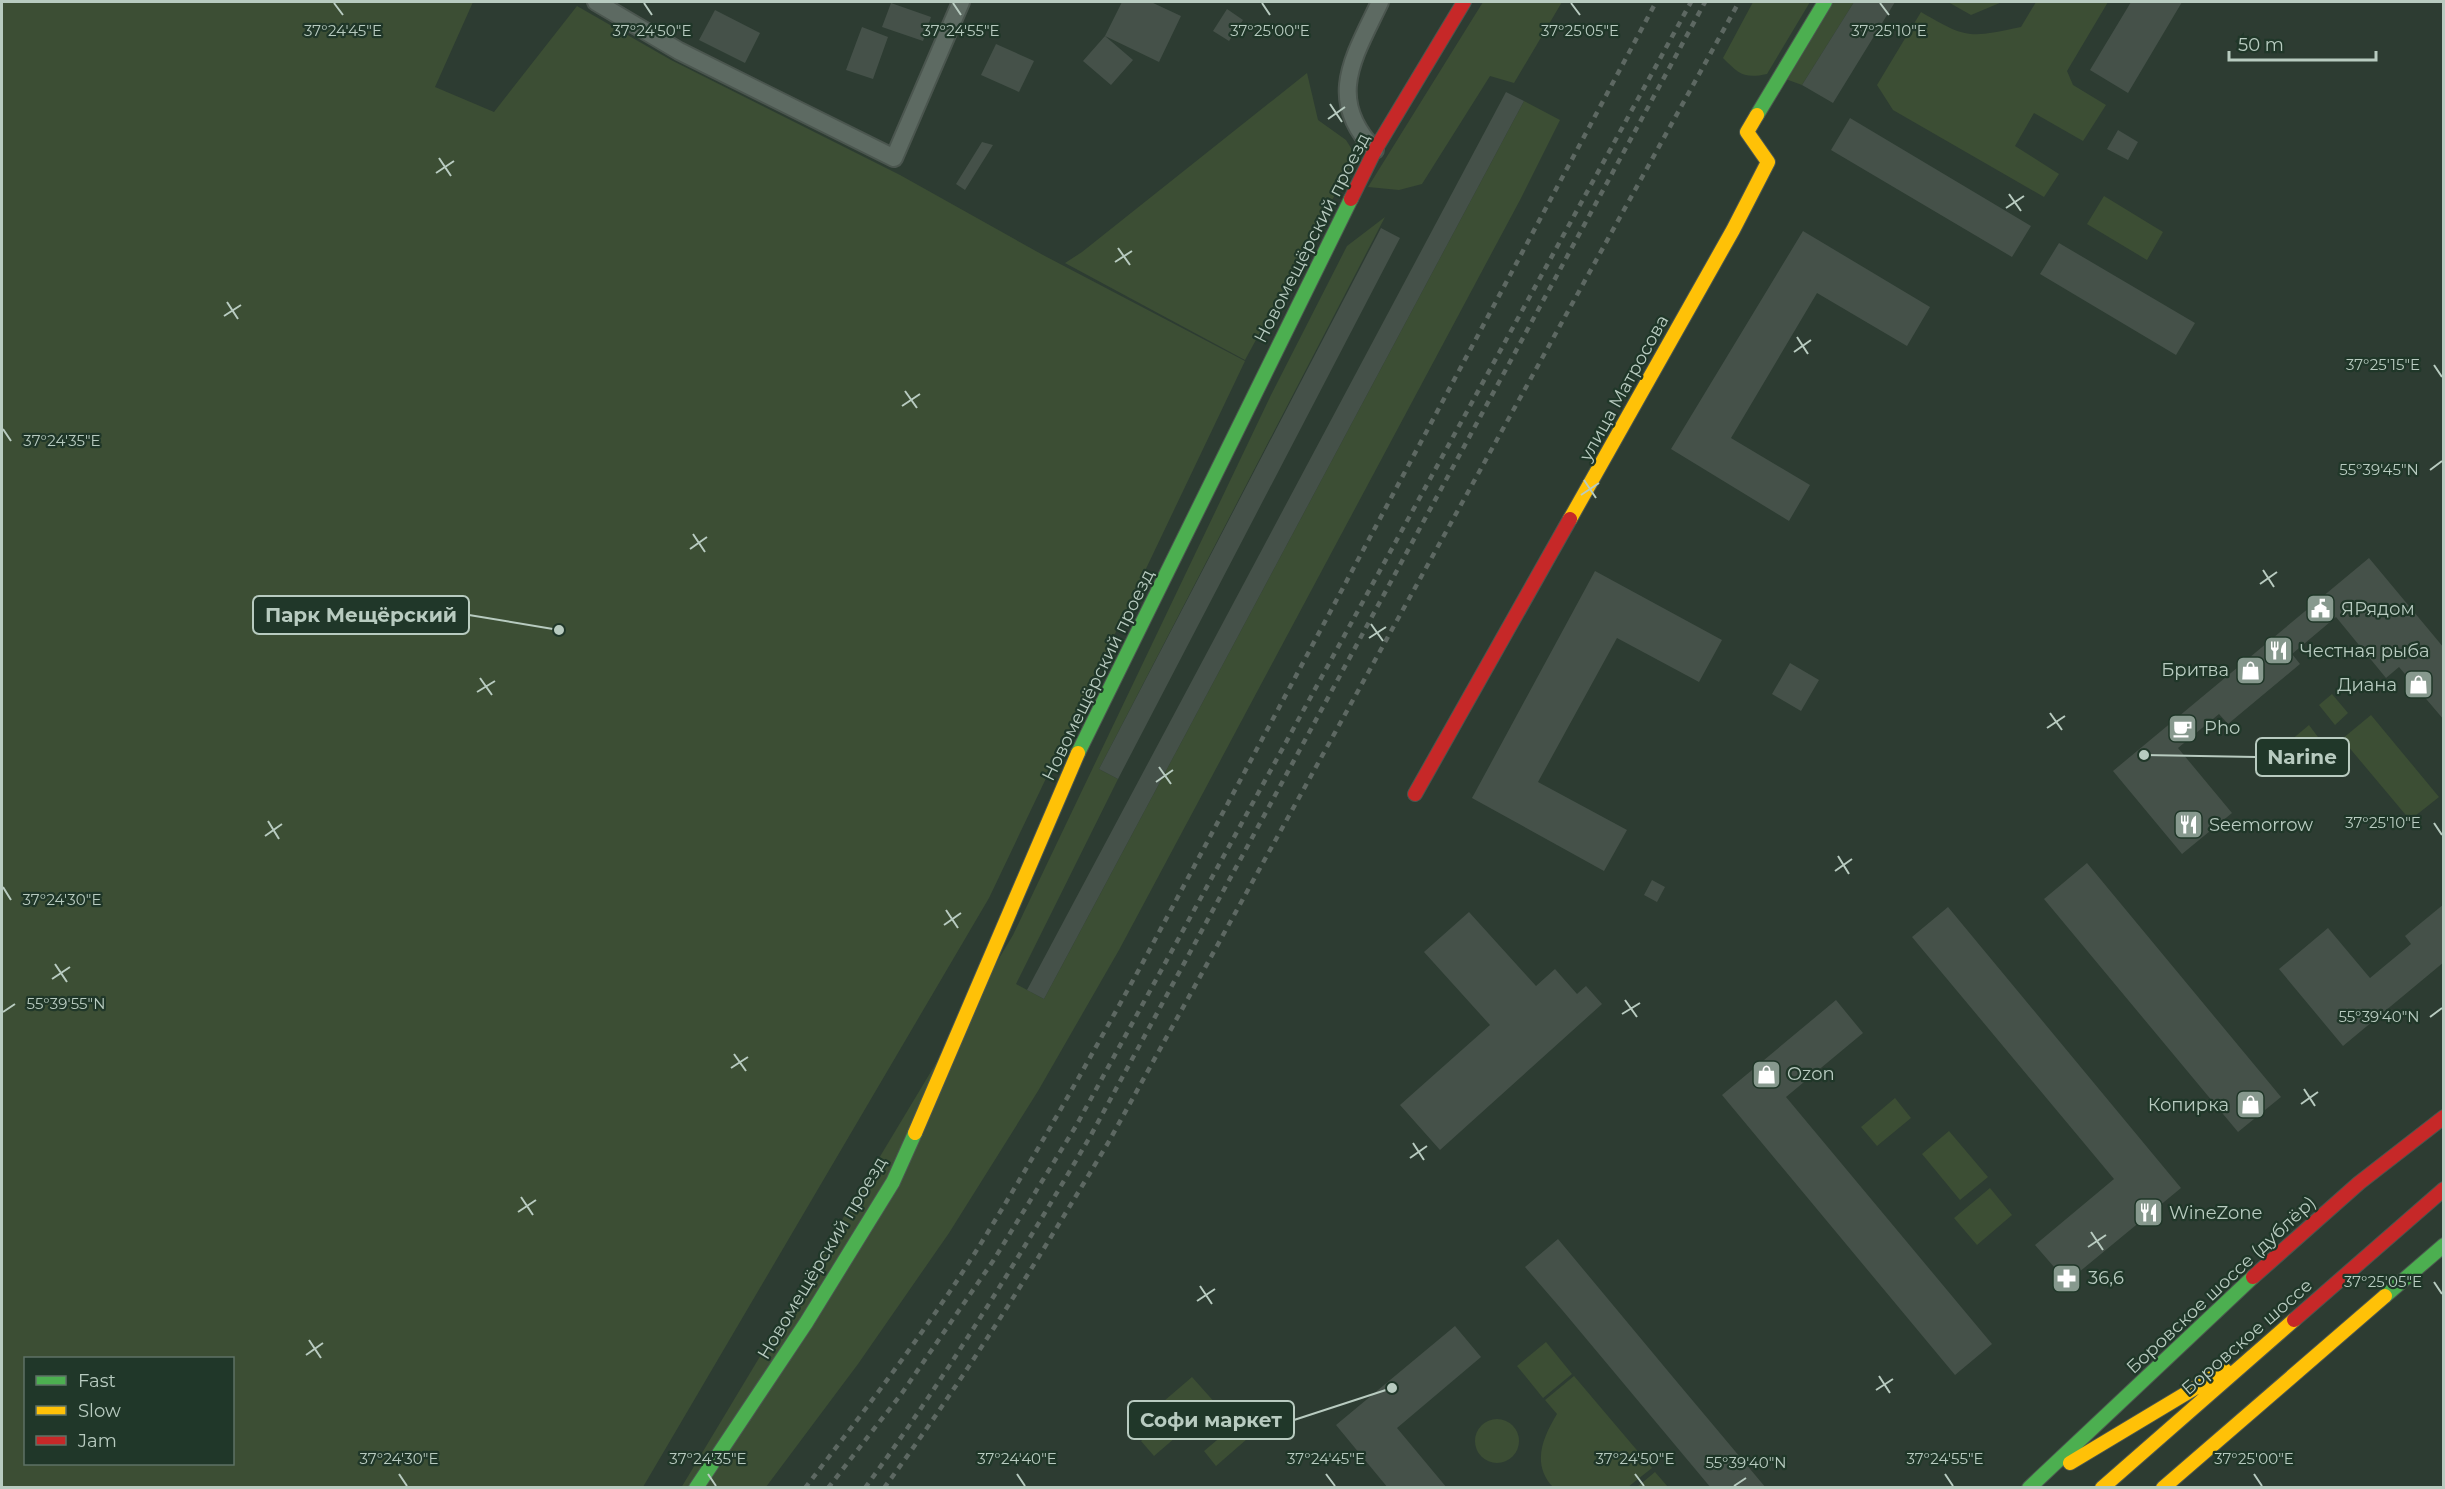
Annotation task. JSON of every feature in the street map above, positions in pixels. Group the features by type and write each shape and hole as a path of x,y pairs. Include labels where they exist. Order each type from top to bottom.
{"street":[{"path":"596,2 679,51 894,158 961,2"},
{"path":"1376,150 1359,133 1349,114 1347,88 1357,50 1380,2"},
{"name":"Новомещёрский проезд","path":"696,1488 806,1323 893,1182 1083,740 1376,150 1463,2"},
{"name":"улица Матросова","path":"1415,794 1733,230 1768,162 1747,132 1825,2"},
{"name":"Боровское шоссе (дублёр)","path":"2030,1488 2247,1283 2359,1183 2444,1116"},
{"name":"Боровское шоссе","path":"2102,1488 2444,1189"},
{"path":"2163,1488 2444,1245"},
{"path":"2030,1488 2264,1347"}],"green space":[{"path":"2,2 473,2 435,87 494,112 577,6 671,60 900,175 1043,255 1245,361 989,898 643,1487 2,1487"},
{"path":"1483,2 1562,2 1514,83 1490,76 1422,184 1399,190 1368,187"},
{"path":"1753,2 1810,2 1767,74 1753,76 1742,74 1723,58"},
{"path":"1825,2 1854,2 1802,85 1780,77"},
{"path":"1948,2 2002,2 1971,15"},
{"path":"2036,2 2108,2 2067,71 2073,85 2106,105 2083,141 2034,113 2015,146 2059,174 2044,197 1893,110 1877,85 1921,12 1959,32 1979,34 2021,27"},
{"path":"1307,73 1318,120 1346,140 1356,156 1245,360 1065,263 1082,252"},
{"path":"1524,101 1560,120 1520,200 1119,950 1038,1091 949,1233 858,1364 766,1487 681,1488 1013,935 1271,395 1347,246 1385,217 1099,769 1118,779 1016,984 1044,999"},
{"path":"2104,196 2163,232 2147,260 2087,224"},
{"path":"2332,694 2348,713 2335,725 2319,705"},
{"path":"2371,715 2439,797 2410,820 2342,739"},
{"path":"2309,725 2318,737 2300,752 2290,741"},
{"path":"1895,1098 1911,1118 1877,1146 1861,1127"},
{"path":"1949,1131 1988,1177 1960,1200 1922,1154"},
{"path":"1990,1188 2012,1215 1977,1245 1954,1218"},
{"path":"1546,1342 1572,1374 1543,1398 1517,1366"},
{"path":"1574,1376 1652,1468 1628,1487 1553,1487 1546,1478 1542,1469 1541,1451 1547,1432 1557,1414 1545,1400"},
{"path":"1192,1377 1217,1405 1188,1429 1164,1401"},
{"path":"1171,1417 1183,1431 1154,1456 1141,1441"},
{"path":"1497,1419 1506,1420 1513,1425 1518,1432 1518,1450 1513,1457 1506,1462 1497,1463 1488,1462 1481,1457 1476,1450 1475,1441 1476,1432 1481,1425 1488,1420"},
{"path":"1235,1425 1247,1439 1216,1466 1204,1451"},
{"path":"1655,1472 1668,1487 1637,1487"}],"building":[{"path":"1122,2 1151,2 1181,16 1159,62 1105,36"},
{"path":"1854,2 1895,2 1833,103 1802,85"},
{"path":"2131,2 2182,2 2128,93 2090,70"},
{"path":"891,3 931,17 923,41 882,27"},
{"path":"1227,9 1243,20 1229,41 1213,31"},
{"path":"715,10 760,33 745,63 699,40"},
{"path":"862,27 888,37 873,79 846,70"},
{"path":"1105,36 1133,60 1111,85 1083,61"},
{"path":"996,44 1034,61 1019,92 981,75"},
{"path":"1506,92 1524,101 1044,999 1027,990"},
{"path":"1850,118 2031,226 2012,257 1831,150"},
{"path":"2118,130 2138,142 2128,160 2107,149"},
{"path":"982,142 993,145 965,190 956,184"},
{"path":"1381,228 1400,238 1118,779 1099,769"},
{"path":"1803,231 1930,307 1907,346 1817,293 1731,438 1810,485 1789,521 1671,449"},
{"path":"2059,243 2195,323 2176,355 2040,274"},
{"path":"2369,558 2444,648 2444,720 2399,667 2386,678 2336,617 2292,654 2300,664 2228,724 2219,714 2178,748 2232,813 2182,854 2113,771"},
{"path":"1595,571 1722,640 1699,682 1617,638 1538,782 1627,830 1604,871 1472,798"},
{"path":"1790,663 1819,680 1801,711 1772,694"},
{"path":"2087,863 2281,1097 2238,1132 2044,899"},
{"path":"1652,880 1665,887 1657,902 1644,895"},
{"path":"2444,904 2444,962 2343,1046 2279,969 2328,928 2370,978 2411,944 2405,936"},
{"path":"1948,907 2181,1188 2067,1282 2035,1245 2114,1179 1912,937"},
{"path":"1469,912 1536,986 1555,969 1577,994 1586,986 1602,1004 1440,1150 1400,1105 1490,1025 1424,952"},
{"path":"1836,1000 1863,1033 1786,1097 1992,1344 1955,1375 1722,1095"},
{"path":"1558,1239 1766,1488 1711,1488 1525,1267"},
{"path":"1455,1326 1481,1357 1397,1428 1447,1488 1388,1488 1336,1425"}],"railway":[{"path":"805,1488 937,1310 1000,1213 1062,1107 1142,964 1656,2"},
{"path":"828,1488 902,1393 993,1261 1076,1126 1691,2"},
{"path":"865,1488 925,1402 982,1314 1091,1135 1705,2"},
{"path":"884,1488 1028,1275 1108,1143 1739,2"}],"traffic: fast":[{"path":"1757,115 1825,2"},
{"path":"1078,753 1351,199"},
{"path":"696,1488 806,1323 893,1182 915,1133"},
{"path":"2385,1296 2444,1245"},
{"path":"2029,1488 2253,1277"}],"traffic: slow":[{"path":"1570,519 1733,230 1768,162 1747,132 1757,115"},
{"path":"915,1133 1078,753"},
{"path":"2163,1488 2385,1296"},
{"path":"2102,1488 2294,1320"},
{"path":"2070,1463 2225,1370"}],"traffic: jam":[{"path":"1351,199 1375,150 1464,2"},
{"path":"1415,794 1570,519"},
{"path":"2253,1277 2359,1183 2444,1117"},
{"path":"2294,1320 2444,1189"}],"place":[{"name":"ЯРядом","path":"2320,609"},
{"name":"Парк Мещёрский","path":"559,630"},
{"name":"Честная рыба","path":"2279,651"},
{"name":"Бритва","path":"2250,670"},
{"name":"Диана","path":"2418,685"},
{"name":"Pho","path":"2183,728"},
{"name":"Narine","path":"2144,755"},
{"name":"Seemorrow","path":"2188,825"},
{"name":"Ozon","path":"1766,1074"},
{"name":"Копирка","path":"2250,1105"},
{"name":"WineZone","path":"2148,1213"},
{"name":"36,6","path":"2067,1278"},
{"name":"Софи маркет","path":"1392,1388"}]}
